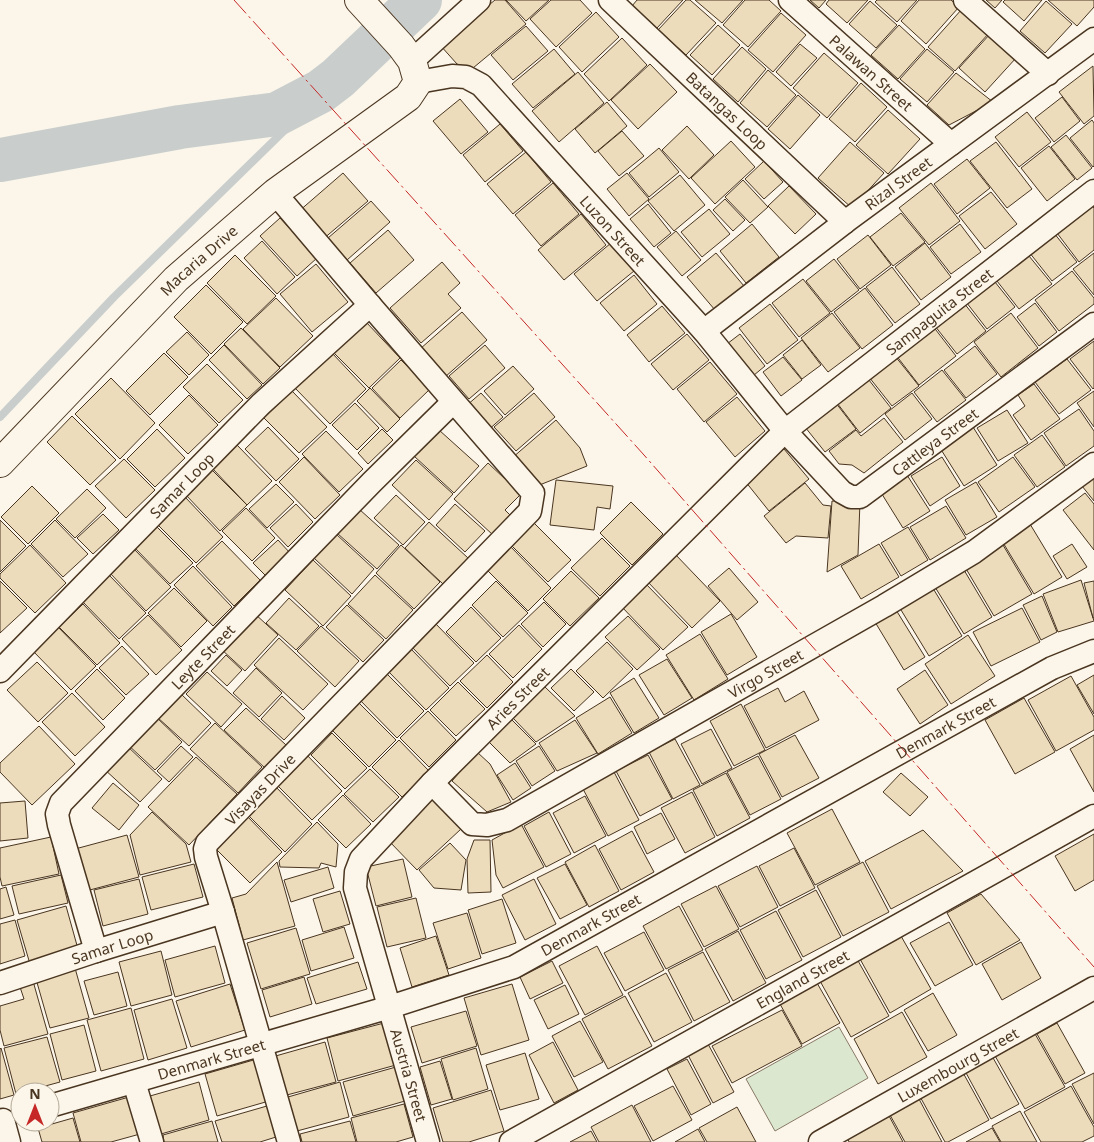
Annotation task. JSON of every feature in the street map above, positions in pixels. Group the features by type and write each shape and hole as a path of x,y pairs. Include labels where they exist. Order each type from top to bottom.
{"street":[{"path":"359,0 410,63 479,0"},
{"name":"Batangas Loop","path":"610,0 845,222"},
{"name":"Palawan Street","path":"790,0 951,144"},
{"path":"965,0 1048,74"},
{"name":"Rizal Street","path":"704,331 845,222 1094,39"},
{"name":"Macaria Drive","path":"0,463 176,279 274,193 408,97 410,63"},
{"name":"Luzon Street","path":"410,63 452,76 466,77 481,85 704,331 785,432"},
{"name":"Sampaguita Street","path":"785,432 1094,190"},
{"path":"274,193 453,402"},
{"name":"Samar Loop","path":"4,659 261,404 370,305"},
{"name":"Cattleya Street","path":"785,432 842,492 851,497 860,497 1094,324"},
{"name":"Visayas Drive","path":"290,1142 205,849 207,843 530,511 533,493 453,402"},
{"name":"Leyte Street","path":"96,951 58,825 56,814 61,803 372,482 453,402"},
{"name":"Aries Street","path":"390,1007 355,888 356,872 361,859 432,783 785,432"},
{"name":"Virgo Street","path":"432,783 472,824 487,825 507,820 884,606 974,552 1094,464"},
{"name":"Denmark Street","path":"60,1103 390,1007 514,967 1052,668 1094,651"},
{"name":"England Street","path":"511,1142 1094,816"},
{"name":"Samar Loop","path":"0,983 223,912"},
{"name":"Luxembourg Street","path":"820,1142 1094,988"},
{"name":"Austria Street","path":"390,1007 428,1142"},
{"path":"134,1082 152,1142"},
{"path":"8,1118 9,1142"}],"green space":[{"path":"839,1027 868,1078 775,1131 746,1079"}],"building":[{"path":"495,0 505,0 526,24 473,68 457,64 440,45"},
{"path":"506,0 549,0 526,21"},
{"path":"551,0 580,0 592,13 556,47 530,19"},
{"path":"637,0 683,0 657,28 632,6"},
{"path":"686,0 690,0 716,23 686,55 658,30"},
{"path":"695,0 743,0 722,23"},
{"path":"745,0 769,0 781,11 748,47 723,25"},
{"path":"810,0 826,0 819,8"},
{"path":"829,0 868,0 847,23 826,4"},
{"path":"877,0 917,0 897,22 875,2"},
{"path":"919,0 951,0 959,7 926,44 901,21"},
{"path":"986,0 1002,0 995,8"},
{"path":"1005,0 1042,0 1024,21 1003,2"},
{"path":"1048,0 1094,0 1094,7 1077,26"},
{"path":"870,1 897,25 876,48 849,24"},
{"path":"1046,1 1072,24 1045,53 1020,31"},
{"path":"962,9 989,33 955,71 928,47"},
{"path":"596,12 619,37 582,72 559,47"},
{"path":"781,13 806,35 773,72 748,50"},
{"path":"718,25 740,45 712,75 690,55"},
{"path":"899,25 925,49 898,79 871,55"},
{"path":"526,26 548,51 513,80 491,55"},
{"path":"990,34 1016,58 985,92 959,68"},
{"path":"622,38 647,65 609,101 584,74"},
{"path":"800,44 817,58 791,86 776,72"},
{"path":"742,47 766,69 738,102 713,79"},
{"path":"554,49 575,74 533,108 512,84"},
{"path":"927,49 954,72 927,102 900,79"},
{"path":"824,53 858,83 827,118 793,88"},
{"path":"650,64 677,92 638,129 611,100"},
{"path":"1093,66 1094,116 1084,124 1059,92"},
{"path":"768,70 796,95 767,127 740,103"},
{"path":"578,72 604,103 559,142 532,111"},
{"path":"956,73 993,102 949,125 927,105"},
{"path":"861,83 887,107 855,142 829,119"},
{"path":"798,95 820,115 790,149 768,129"},
{"path":"1062,97 1080,121 1054,142 1035,118"},
{"path":"460,99 488,132 461,154 433,121"},
{"path":"607,102 627,126 595,153 575,129"},
{"path":"888,110 920,139 888,174 856,145"},
{"path":"1027,112 1051,142 1019,167 995,137"},
{"path":"1092,120 1094,123 1093,167 1070,138"},
{"path":"500,124 523,151 485,182 463,155"},
{"path":"687,126 714,155 689,179 662,150"},
{"path":"622,131 644,156 619,176 598,151"},
{"path":"1066,135 1092,168 1077,180 1051,147"},
{"path":"731,141 755,167 715,204 691,178"},
{"path":"850,142 884,173 852,208 818,178"},
{"path":"996,142 1032,189 1007,208 970,161"},
{"path":"1049,146 1075,179 1047,201 1021,168"},
{"path":"659,148 679,172 649,197 629,173"},
{"path":"526,152 551,182 513,214 487,184"},
{"path":"967,159 990,188 957,214 934,184"},
{"path":"764,161 783,182 764,199 745,179"},
{"path":"343,173 368,201 322,240 298,212"},
{"path":"627,173 649,199 629,216 607,189"},
{"path":"680,175 705,205 674,231 648,201"},
{"path":"743,180 768,207 750,223 725,197"},
{"path":"553,183 579,214 541,246 515,215"},
{"path":"931,183 960,221 929,245 899,208"},
{"path":"789,186 816,214 795,234 768,206"},
{"path":"991,192 1017,224 985,249 959,216"},
{"path":"725,199 745,220 733,231 713,210"},
{"path":"371,201 390,222 347,260 328,238"},
{"path":"1089,202 1094,208 1094,250 1079,262 1054,229"},
{"path":"648,204 671,233 654,247 630,219"},
{"path":"709,209 730,234 702,257 681,232"},
{"path":"901,213 925,242 893,266 870,237"},
{"path":"581,214 606,245 564,280 538,250"},
{"path":"280,218 317,258 297,276 260,236"},
{"path":"752,224 779,257 746,283 720,251"},
{"path":"960,224 981,252 951,274 930,247"},
{"path":"388,230 414,260 376,293 350,263"},
{"path":"676,231 701,260 682,276 657,247"},
{"path":"1054,233 1077,262 1052,281 1029,252"},
{"path":"868,235 891,265 860,289 837,259"},
{"path":"262,241 295,277 277,294 244,258"},
{"path":"611,243 634,271 597,301 574,274"},
{"path":"925,243 951,277 921,300 895,267"},
{"path":"716,253 744,286 715,310 687,277"},
{"path":"1094,253 1094,295 1073,269"},
{"path":"235,255 276,296 247,324 207,283"},
{"path":"1029,256 1052,284 1019,309 997,281"},
{"path":"834,259 859,290 831,312 806,281"},
{"path":"442,262 460,283 448,294 461,308 421,343 390,308"},
{"path":"316,264 348,302 312,332 280,294"},
{"path":"892,267 920,304 895,323 866,287"},
{"path":"1072,271 1094,298 1094,304 1059,331 1035,300"},
{"path":"634,275 657,304 624,331 600,303"},
{"path":"991,277 1015,307 987,329 963,298"},
{"path":"803,279 830,313 799,337 772,303"},
{"path":"206,285 243,322 211,354 174,317"},
{"path":"865,288 893,325 862,349 834,312"},
{"path":"276,298 313,336 280,367 243,329"},
{"path":"960,298 986,331 957,354 931,321"},
{"path":"1035,303 1057,332 1039,346 1017,317"},
{"path":"770,304 798,340 767,364 739,328"},
{"path":"662,306 685,333 649,362 627,335"},
{"path":"462,312 487,340 445,377 420,349"},
{"path":"832,313 860,348 828,372 801,338"},
{"path":"1011,313 1038,348 1001,377 974,342"},
{"path":"929,321 956,356 919,385 892,350"},
{"path":"366,322 400,358 369,388 334,353"},
{"path":"241,328 280,368 263,384 224,344"},
{"path":"187,332 209,355 189,375 166,352"},
{"path":"687,334 709,360 673,390 651,364"},
{"path":"740,334 765,366 748,380 723,347"},
{"path":"802,340 821,365 802,379 783,355"},
{"path":"1094,341 1094,388 1093,389 1070,359"},
{"path":"224,345 262,385 247,399 209,360"},
{"path":"485,345 505,368 469,399 449,376"},
{"path":"975,346 997,374 966,398 944,370"},
{"path":"891,351 919,386 892,406 865,372"},
{"path":"164,353 188,377 150,415 126,391"},
{"path":"332,353 366,389 330,424 295,388"},
{"path":"783,357 802,380 781,396 763,372"},
{"path":"1067,359 1091,390 1059,414 1035,382"},
{"path":"401,360 430,389 400,418 372,388"},
{"path":"710,362 737,394 704,422 677,389"},
{"path":"207,364 243,400 219,423 183,387"},
{"path":"513,366 534,389 505,415 484,391"},
{"path":"942,370 966,400 937,422 914,392"},
{"path":"865,375 891,408 860,433 834,399"},
{"path":"111,378 155,423 120,459 75,414"},
{"path":"1034,384 1060,419 1031,440 1013,415 1025,406 1018,395"},
{"path":"370,388 400,419 387,432 357,401"},
{"path":"292,391 327,427 299,453 264,418"},
{"path":"1094,391 1094,427 1077,403"},
{"path":"481,393 503,417 487,431 466,406"},
{"path":"534,393 555,417 516,451 494,427"},
{"path":"912,393 932,419 905,440 885,414"},
{"path":"189,395 218,425 188,454 159,425"},
{"path":"737,397 765,431 735,457 706,422"},
{"path":"832,398 856,429 825,452 801,422"},
{"path":"355,403 379,428 357,450 332,425"},
{"path":"1079,409 1094,431 1094,446 1066,466 1044,433"},
{"path":"1007,410 1028,443 998,461 977,428"},
{"path":"72,416 116,460 90,485 47,442"},
{"path":"884,418 903,442 864,473 852,465 839,464 829,451 856,430 861,436"},
{"path":"556,420 580,448 587,466 537,486 512,458"},
{"path":"268,427 299,459 276,481 245,449"},
{"path":"973,427 997,465 964,486 940,448"},
{"path":"157,429 185,458 155,487 127,459"},
{"path":"382,429 393,440 368,464 358,453"},
{"path":"439,430 479,466 454,493 414,456"},
{"path":"326,431 363,469 339,492 302,454"},
{"path":"1042,435 1065,467 1037,487 1014,455"},
{"path":"237,445 272,481 247,505 213,469"},
{"path":"784,449 809,479 769,511 745,481"},
{"path":"304,457 340,495 315,519 279,482"},
{"path":"942,457 960,486 930,506 911,476"},
{"path":"1013,457 1035,487 999,512 978,482"},
{"path":"124,459 155,490 126,518 95,486"},
{"path":"416,460 453,494 429,520 392,485"},
{"path":"488,463 521,494 505,510 511,516 493,535 454,499"},
{"path":"211,469 247,505 220,531 185,494"},
{"path":"907,475 930,511 903,528 880,491"},
{"path":"1094,476 1094,501 1082,486"},
{"path":"556,480 613,486 610,509 597,507 594,530 550,525"},
{"path":"976,482 997,517 966,535 945,500"},
{"path":"805,483 823,505 831,506 828,538 796,536 786,543 764,516"},
{"path":"276,484 294,502 267,528 249,509"},
{"path":"32,486 59,513 28,544 1,517"},
{"path":"87,489 106,508 75,538 56,519"},
{"path":"1085,493 1094,504 1094,550 1063,510"},
{"path":"396,495 425,522 403,545 374,518"},
{"path":"185,497 223,537 196,563 157,524"},
{"path":"832,501 860,502 858,555 827,572"},
{"path":"631,502 663,534 632,565 600,533"},
{"path":"296,504 313,522 288,547 270,528"},
{"path":"455,504 485,531 465,552 436,525"},
{"path":"946,506 966,538 930,560 910,527"},
{"path":"246,508 275,538 252,561 222,531"},
{"path":"359,509 399,545 377,569 337,533"},
{"path":"103,514 119,530 93,554 77,538"},
{"path":"0,520 26,546 0,572"},
{"path":"55,520 88,554 63,577 31,544"},
{"path":"532,521 571,560 548,582 509,543"},
{"path":"429,522 468,558 443,584 405,548"},
{"path":"1030,524 1062,577 1034,594 1002,541"},
{"path":"155,525 193,563 170,584 133,546"},
{"path":"908,527 928,560 901,576 881,543"},
{"path":"336,534 374,569 352,594 314,558"},
{"path":"602,538 630,566 600,596 571,568"},
{"path":"278,540 291,554 267,577 253,563"},
{"path":"222,541 260,580 234,606 196,566"},
{"path":"879,544 899,577 861,599 841,566"},
{"path":"1072,544 1087,567 1067,579 1053,556"},
{"path":"30,545 66,583 35,613 0,578 0,574"},
{"path":"401,545 440,582 414,609 376,573"},
{"path":"509,545 551,588 528,611 485,568"},
{"path":"1003,545 1032,594 994,616 965,567"},
{"path":"133,548 171,587 146,611 109,572"},
{"path":"674,553 720,601 692,628 646,580"},
{"path":"313,560 351,596 323,626 285,590"},
{"path":"193,566 232,607 213,626 174,585"},
{"path":"729,568 758,602 737,620 708,586"},
{"path":"964,570 992,617 964,634 935,587"},
{"path":"571,571 599,598 570,626 543,599"},
{"path":"109,575 146,613 119,639 81,600"},
{"path":"375,575 413,610 386,639 348,604"},
{"path":"1081,580 1094,621 1058,632 1043,594"},
{"path":"0,581 27,608 0,633"},
{"path":"496,581 528,613 503,637 472,605"},
{"path":"1094,581 1094,618 1093,618 1084,583"},
{"path":"645,583 688,627 663,650 621,606"},
{"path":"931,585 962,636 929,656 898,605"},
{"path":"174,588 207,621 181,647 148,613"},
{"path":"1042,596 1057,632 1041,640 1023,605"},
{"path":"289,598 319,626 296,650 266,623"},
{"path":"544,602 566,624 543,647 521,624"},
{"path":"83,604 120,643 97,665 59,627"},
{"path":"347,605 384,640 363,662 326,627"},
{"path":"893,605 925,657 904,670 872,617"},
{"path":"471,607 501,638 476,662 446,632"},
{"path":"1022,608 1040,642 991,666 973,632"},
{"path":"254,613 278,635 245,671 221,649"},
{"path":"731,614 757,657 727,675 701,632"},
{"path":"148,615 182,650 156,675 122,639"},
{"path":"628,616 660,649 637,670 605,637"},
{"path":"433,621 474,663 450,686 409,644"},
{"path":"519,625 542,649 513,678 489,654"},
{"path":"57,626 96,666 71,690 32,650"},
{"path":"321,626 359,661 335,687 297,651"},
{"path":"700,634 728,679 694,700 666,655"},
{"path":"968,635 995,676 951,704 925,664"},
{"path":"279,638 328,684 303,710 254,665"},
{"path":"607,642 633,669 603,698 576,671"},
{"path":"122,646 149,674 126,695 99,668"},
{"path":"410,648 449,688 426,710 387,670"},
{"path":"226,655 242,670 227,686 211,671"},
{"path":"487,655 513,682 487,708 460,681"},
{"path":"667,659 692,698 664,715 639,675"},
{"path":"37,662 68,693 38,722 7,690"},
{"path":"256,668 282,693 259,717 233,693"},
{"path":"97,669 125,698 103,720 75,691"},
{"path":"571,669 594,692 574,711 551,688"},
{"path":"925,670 948,705 920,724 897,689"},
{"path":"207,672 242,704 221,727 186,694"},
{"path":"385,672 424,711 397,738 358,698"},
{"path":"1094,675 1094,714 1077,685"},
{"path":"1071,676 1094,717 1094,730 1056,751 1028,700"},
{"path":"634,678 659,718 634,733 610,693"},
{"path":"458,682 485,709 456,736 430,710"},
{"path":"545,687 575,716 536,742 513,718"},
{"path":"778,688 785,702 804,691 819,720 766,748 744,706"},
{"path":"72,693 105,727 75,756 42,722"},
{"path":"180,693 211,723 189,746 157,717"},
{"path":"282,696 305,718 284,740 261,719"},
{"path":"610,697 632,733 598,754 576,718"},
{"path":"1024,698 1055,752 1015,774 985,720"},
{"path":"356,700 396,740 369,767 329,727"},
{"path":"741,704 765,750 734,766 710,721"},
{"path":"246,708 286,745 265,768 224,730"},
{"path":"428,711 456,740 429,767 400,738"},
{"path":"153,714 182,742 155,770 126,743"},
{"path":"511,719 536,744 510,763 489,742"},
{"path":"575,720 597,753 557,771 539,743"},
{"path":"215,723 262,767 238,793 190,749"},
{"path":"39,726 75,764 32,805 0,772 0,763"},
{"path":"711,729 732,768 702,784 681,744"},
{"path":"332,733 367,768 345,789 311,755"},
{"path":"795,735 819,778 782,797 759,754"},
{"path":"1094,735 1094,792 1070,749"},
{"path":"675,739 700,785 673,799 649,752"},
{"path":"399,740 429,771 402,797 372,767"},
{"path":"126,745 162,779 140,802 103,768"},
{"path":"181,746 193,757 169,782 157,771"},
{"path":"539,746 555,771 532,786 516,761"},
{"path":"304,752 342,791 312,820 273,781"},
{"path":"477,752 490,764 511,802 487,812 452,781"},
{"path":"648,755 672,799 640,816 616,771"},
{"path":"758,756 781,799 750,815 727,772"},
{"path":"196,757 237,794 189,845 148,807"},
{"path":"515,763 531,788 513,800 497,775"},
{"path":"370,769 399,797 373,822 344,794"},
{"path":"614,772 639,820 608,836 583,789"},
{"path":"726,773 750,818 717,836 693,790"},
{"path":"901,773 928,797 910,816 883,792"},
{"path":"113,783 139,805 119,830 92,808"},
{"path":"273,784 312,824 285,852 245,812"},
{"path":"692,792 715,837 685,853 661,808"},
{"path":"343,795 371,824 346,848 318,820"},
{"path":"585,796 606,836 574,853 553,813"},
{"path":"431,798 461,829 417,870 388,840"},
{"path":"25,801 28,838 0,841 0,803"},
{"path":"832,809 860,862 815,885 787,833"},
{"path":"152,812 186,844 191,862 140,875 130,835"},
{"path":"549,812 571,854 546,867 524,826"},
{"path":"661,813 675,839 647,854 634,827"},
{"path":"245,814 282,852 250,883 213,846"},
{"path":"317,822 338,844 336,867 321,863 319,868 280,867 279,861"},
{"path":"521,824 544,867 503,888 496,875 492,840"},
{"path":"923,830 963,871 891,909 865,861"},
{"path":"632,831 654,872 621,890 599,849"},
{"path":"1094,834 1094,880 1075,891 1055,856"},
{"path":"127,835 139,877 86,891 75,849"},
{"path":"51,837 59,874 2,886 0,877 0,848"},
{"path":"474,840 490,840 491,892 468,893 467,859"},
{"path":"450,843 466,860 461,890 434,888 419,870"},
{"path":"595,845 619,891 589,907 565,862"},
{"path":"794,848 815,888 780,906 759,866"},
{"path":"403,859 412,897 376,906 366,867"},
{"path":"277,862 295,926 243,940 232,898 246,894"},
{"path":"863,862 889,912 843,936 817,886"},
{"path":"194,864 203,897 151,910 142,877"},
{"path":"565,864 587,905 560,919 537,878"},
{"path":"757,866 778,907 740,927 718,886"},
{"path":"328,867 334,888 291,902 284,880"},
{"path":"61,875 68,903 19,914 12,886"},
{"path":"139,879 148,914 103,926 94,890"},
{"path":"534,879 556,924 525,940 502,895"},
{"path":"716,886 739,929 704,947 681,904"},
{"path":"6,887 14,915 0,919 0,889"},
{"path":"816,890 841,937 803,957 778,910"},
{"path":"340,891 350,924 323,932 313,899"},
{"path":"981,894 1020,940 976,965 947,913"},
{"path":"416,898 426,938 387,947 377,907"},
{"path":"502,899 516,943 482,954 468,910"},
{"path":"66,906 78,949 30,964 17,920"},
{"path":"679,906 703,950 666,969 643,926"},
{"path":"776,911 802,960 766,979 740,930"},
{"path":"467,913 481,958 448,969 433,923"},
{"path":"15,920 25,956 0,964 0,924"},
{"path":"949,922 973,965 935,986 910,943"},
{"path":"344,927 354,958 311,971 302,940"},
{"path":"296,928 310,974 261,989 247,943"},
{"path":"738,931 766,983 733,1001 705,949"},
{"path":"644,932 664,970 625,991 604,953"},
{"path":"436,936 449,975 412,987 400,948"},
{"path":"901,936 931,989 890,1013 860,959"},
{"path":"1021,942 1041,978 1002,1000 982,964"},
{"path":"215,946 225,983 175,997 165,960"},
{"path":"597,946 623,995 585,1015 559,966"},
{"path":"161,951 172,995 131,1006 119,962"},
{"path":"703,952 730,1002 694,1021 668,970"},
{"path":"857,959 889,1016 851,1037 820,981"},
{"path":"552,961 563,983 530,999 520,977"},
{"path":"358,962 367,989 316,1004 307,978"},
{"path":"75,968 89,1018 50,1028 36,979"},
{"path":"118,972 127,1006 94,1015 84,981"},
{"path":"666,973 692,1022 654,1042 628,993"},
{"path":"304,977 312,1004 270,1017 262,990"},
{"path":"33,981 48,1034 4,1046 0,1030 0,1006 24,999 19,984"},
{"path":"817,983 840,1023 802,1044 780,1004"},
{"path":"230,984 245,1030 191,1047 176,1001"},
{"path":"512,984 529,1040 481,1055 464,998"},
{"path":"565,985 579,1014 548,1029 534,1000"},
{"path":"933,993 957,1035 928,1051 904,1010"},
{"path":"625,996 652,1046 608,1069 582,1019"},
{"path":"172,999 187,1048 148,1060 134,1010"},
{"path":"131,1008 144,1059 101,1071 87,1020"},
{"path":"782,1010 802,1046 732,1083 712,1046"},
{"path":"466,1011 477,1046 422,1063 411,1027"},
{"path":"902,1012 927,1057 878,1084 854,1039"},
{"path":"580,1021 603,1062 574,1077 552,1036"},
{"path":"384,1023 396,1065 338,1081 327,1038"},
{"path":"1057,1023 1085,1073 1065,1084 1037,1034"},
{"path":"84,1025 96,1071 62,1080 50,1034"},
{"path":"1034,1032 1065,1087 1025,1109 994,1054"},
{"path":"47,1037 60,1082 13,1082 4,1048"},
{"path":"325,1042 336,1082 283,1096 272,1057"},
{"path":"553,1042 578,1090 554,1103 529,1055"},
{"path":"708,1044 734,1092 713,1103 688,1055"},
{"path":"476,1048 488,1089 453,1100 441,1059"},
{"path":"0,1049 10,1082 10,1096 0,1099"},
{"path":"525,1053 539,1099 500,1110 486,1065"},
{"path":"992,1056 1019,1104 991,1119 965,1071"},
{"path":"257,1059 269,1101 217,1116 205,1074"},
{"path":"687,1059 711,1104 691,1115 667,1069"},
{"path":"440,1061 452,1099 431,1105 420,1067"},
{"path":"396,1067 405,1101 353,1116 343,1082"},
{"path":"961,1069 989,1120 945,1142 918,1093"},
{"path":"1094,1073 1094,1124 1072,1084"},
{"path":"199,1082 209,1120 161,1134 150,1096"},
{"path":"340,1082 349,1117 297,1131 288,1097"},
{"path":"673,1086 692,1120 653,1141 634,1106"},
{"path":"1071,1086 1094,1127 1094,1136 1082,1142 1041,1142 1024,1112"},
{"path":"491,1090 504,1131 469,1142 443,1142 433,1108"},
{"path":"129,1097 140,1134 111,1142 81,1142 73,1113"},
{"path":"919,1099 942,1142 905,1142 890,1115"},
{"path":"404,1104 413,1137 396,1142 357,1142 351,1118"},
{"path":"632,1105 651,1142 599,1142 591,1127"},
{"path":"267,1106 276,1137 260,1142 222,1142 215,1121"},
{"path":"737,1107 756,1142 707,1142 699,1128"},
{"path":"1020,1111 1037,1142 1001,1142 992,1126"},
{"path":"888,1114 903,1142 849,1142 847,1137"},
{"path":"73,1118 80,1142 42,1142 39,1132 60,1132 60,1122"},
{"path":"212,1121 218,1142 164,1142 163,1135"},
{"path":"350,1121 356,1142 302,1142 300,1134"},
{"path":"992,1128 1000,1142 966,1142"},
{"path":"698,1129 705,1142 675,1142"},
{"path":"591,1131 597,1142 570,1142"}],"waterway":[{"path":"0,160 180,127 277,114 321,91 338,78 420,0"},
{"path":"0,417 114,297 338,78"}],"power":[{"path":"234,0 644,455 1094,967"}]}
